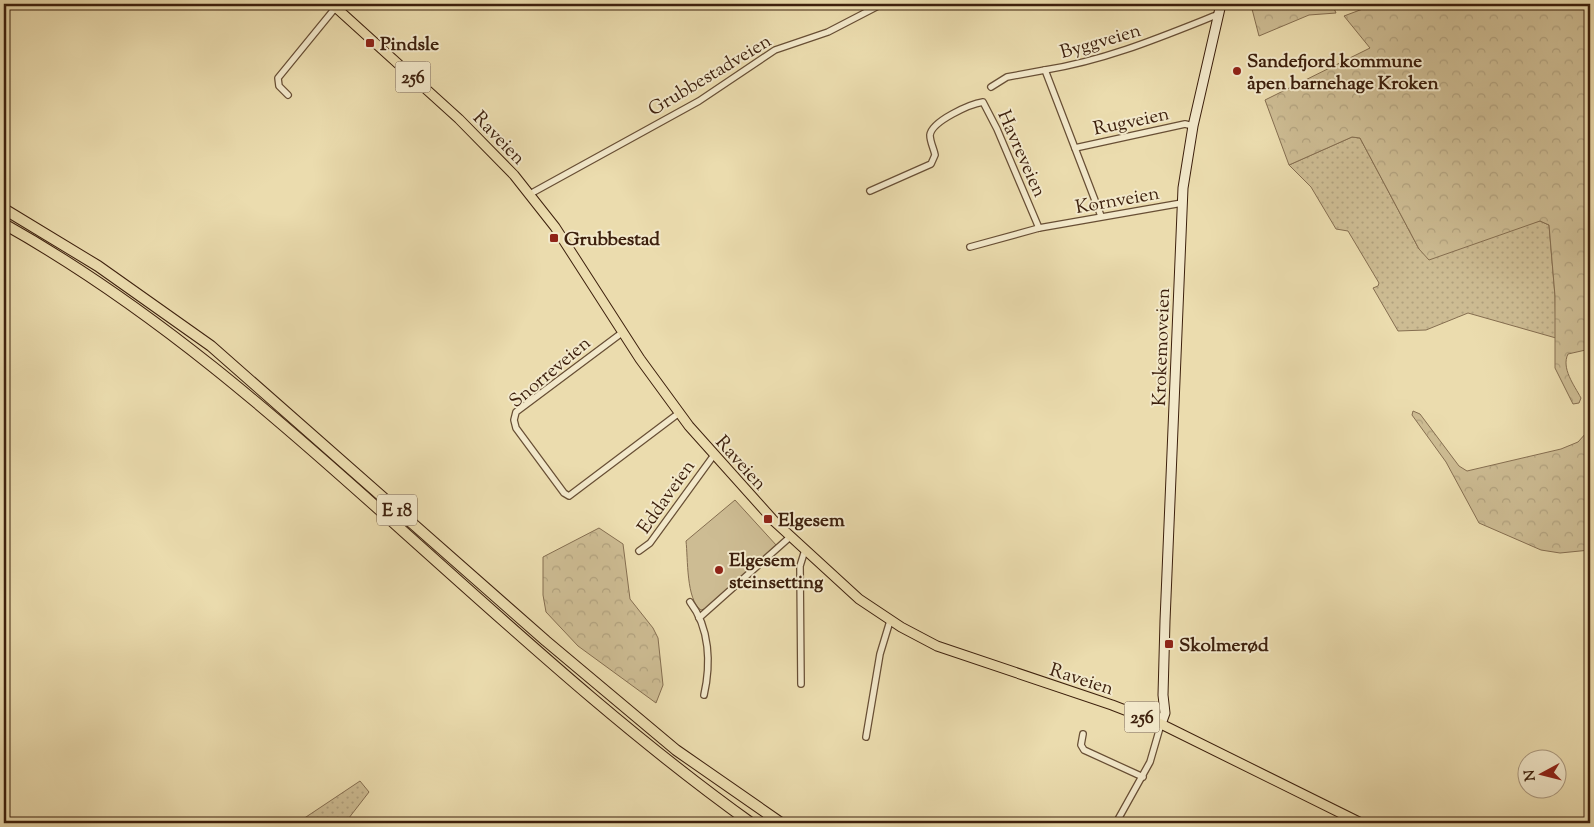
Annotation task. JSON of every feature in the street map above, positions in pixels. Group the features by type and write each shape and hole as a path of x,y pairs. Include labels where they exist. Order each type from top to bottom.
{"highway":[{"name":"E 18","path":"4,209 98,266 211,346 546,641 676,750 781,823"},
{"name":"E 18","path":"4,224 93,278 203,358 295,434 612,716 693,781 751,823"}],"main road":[{"name":"Krokemoveien","path":"1161,724 1158,718 1163,695 1182,204 1193,126 1221,4"},
{"name":"Raveien","path":"334,6 459,119 502,162 530,194 566,243 622,332 679,413 714,455 790,537 853,594 923,640 953,653 1112,705 1161,724 1361,823"}],"street":[{"name":"Grubbestadveien","path":"530,194 699,101 775,50 828,32 882,4"},
{"name":"Raveien","path":"288,95 279,86 278,78 334,6"},
{"name":"Byggveien","path":"991,87 1007,78 1078,65 1116,54 1219,14"},
{"path":"1045,70 1101,216"},
{"name":"Havreveien","path":"870,191 931,164 935,155 930,137 934,126 970,105 983,102 997,129 1039,228"},
{"name":"Rugveien","path":"1076,148 1185,124 1193,126"},
{"name":"Kornveien","path":"970,247 1039,228 1101,216 1182,204"},
{"name":"Snorreveien","path":"622,332 516,412 514,420 516,428 564,493 569,496 679,413"},
{"name":"Eddaveien","path":"639,551 650,544 714,455"},
{"path":"699,618 790,537"},
{"path":"801,684 800,566 805,550"},
{"path":"690,602 699,618 708,652 708,670 704,695"},
{"path":"866,737 880,654 890,620"},
{"path":"1116,823 1150,762 1161,724"},
{"path":"1083,734 1081,745 1084,750 1143,777"}],"green space":[{"path":"1260,4 1332,4 1336,13 1309,15 1259,36 1252,9"},
{"path":"1368,4 1590,4 1590,349 1568,354 1566,359 1567,371 1581,398 1579,403 1573,404 1555,368 1555,296 1549,225 1540,221 1429,260 1419,249 1360,138 1352,137 1289,165 1265,100 1370,48 1344,16 1368,7"},
{"path":"1352,137 1360,138 1419,249 1540,221 1549,225 1555,296 1556,338 1468,313 1426,330 1398,331 1373,288 1378,286 1379,283 1348,231 1336,229 1311,187 1289,165"},
{"path":"1413,411 1420,414 1459,466 1467,471 1561,449 1578,442 1587,432 1590,432 1590,550 1560,553 1541,550 1479,523 1446,462 1412,415"},
{"name":"Elgesem steinsetting","path":"735,500 777,546 707,608 701,610 696,605 690,588 686,541"},
{"path":"599,528 623,544 630,599 653,628 658,638 663,685 656,703 578,646 546,612 543,595 543,557"},
{"path":"360,781 369,792 345,823 297,823"}],"place":[{"name":"Pindsle","path":"370,43"},
{"name":"Sandefjord kommune åpen barnehage Kroken","path":"1237,71"},
{"name":"Grubbestad","path":"554,238"},
{"name":"Elgesem","path":"768,519"},
{"name":"Elgesem steinsetting","path":"719,570"},
{"name":"Skolmerød","path":"1169,644"}]}
